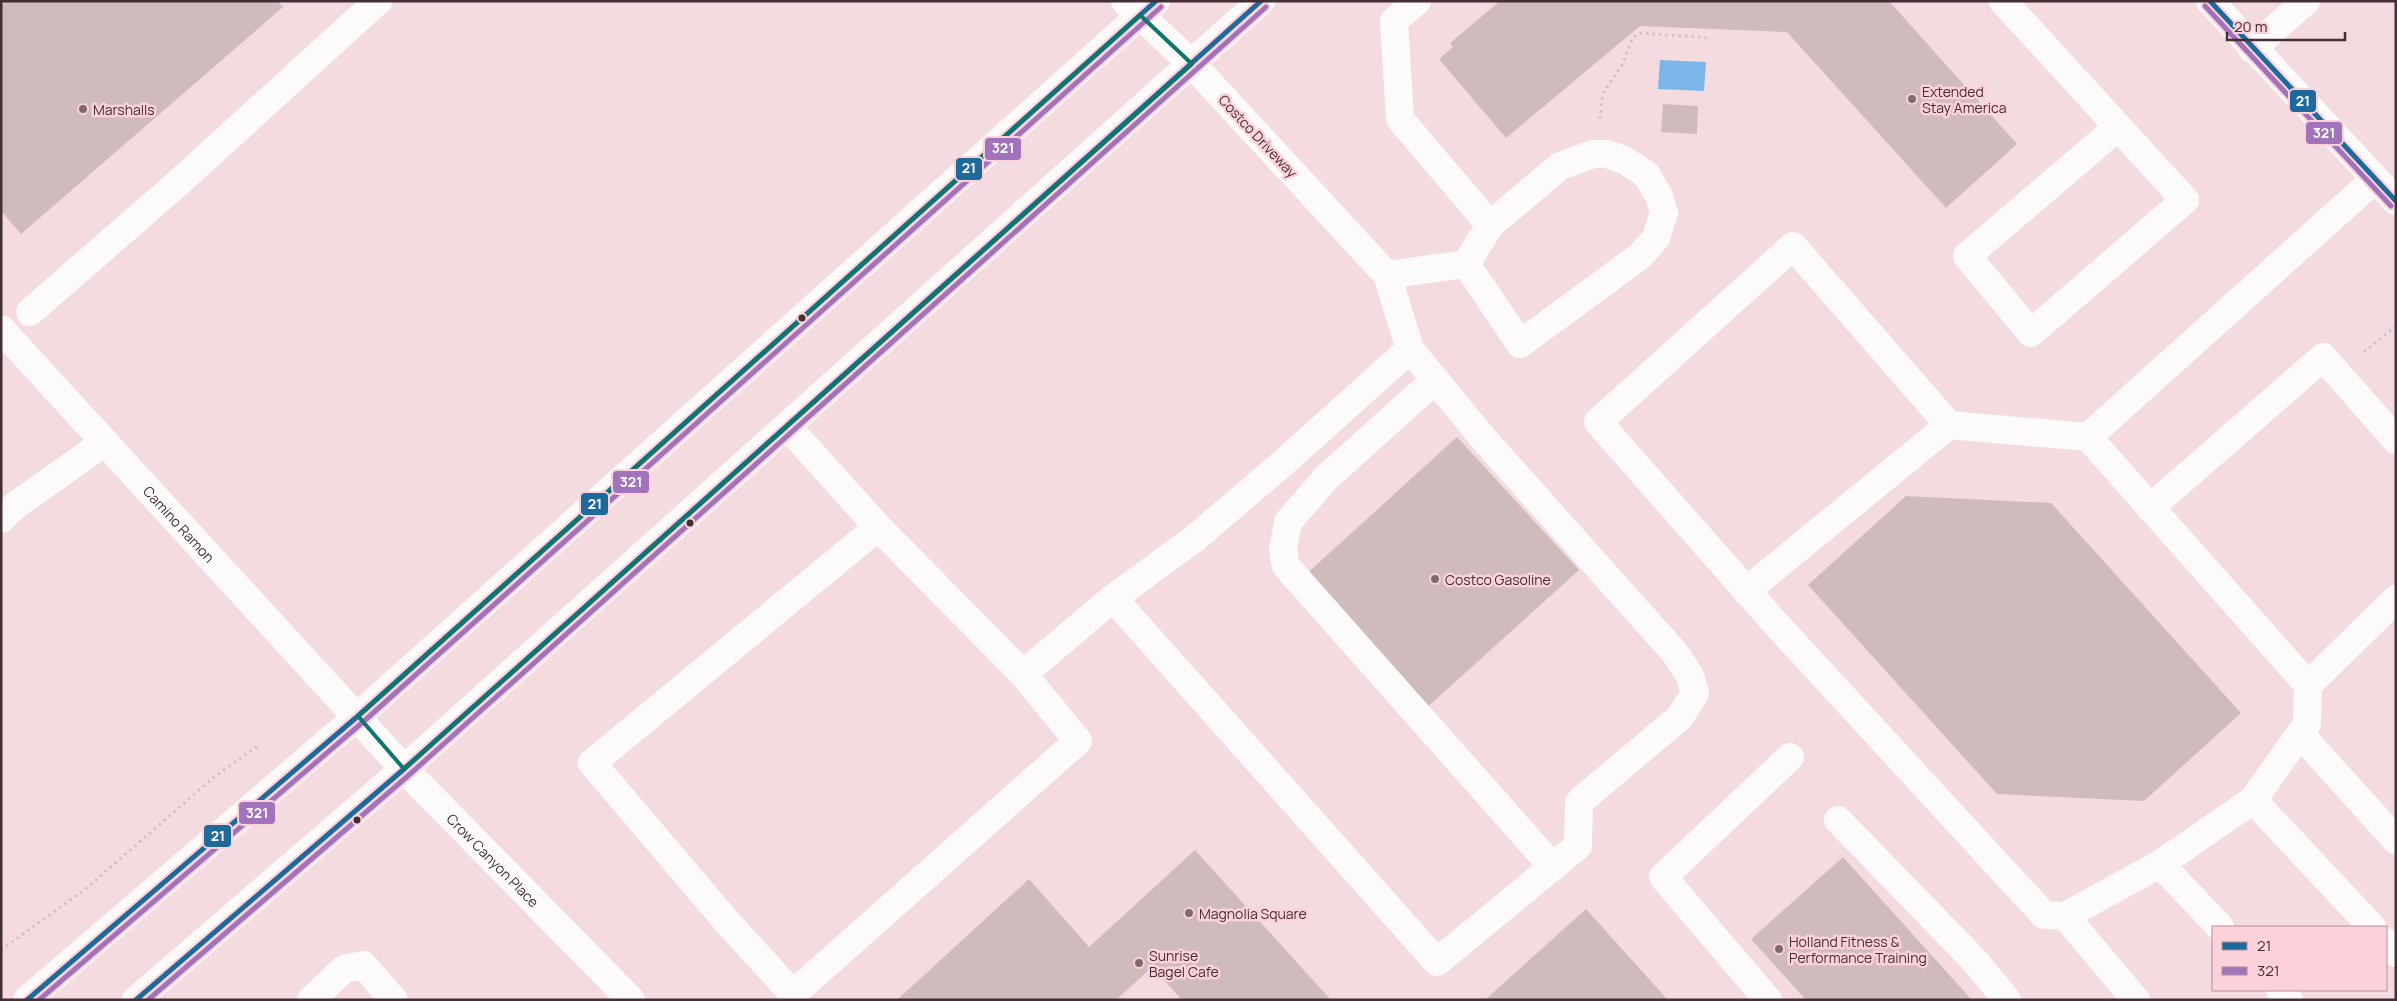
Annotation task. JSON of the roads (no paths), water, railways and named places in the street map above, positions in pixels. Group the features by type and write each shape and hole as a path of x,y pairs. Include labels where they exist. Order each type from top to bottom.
{"street":[{"path":"136,1000 404,769 1261,1"},
{"path":"1417,1 1394,21 1400,119 1490,226"},
{"path":"2003,1 2185,200 2031,333 1967,256 2118,127"},
{"path":"2210,1 2252,49 2396,201"},
{"path":"2252,49 2306,1"},
{"path":"30,312 178,183 363,6"},
{"path":"27,1000 358,716 1140,6"},
{"name":"Costco Driveway","path":"1140,6 1387,275"},
{"path":"1113,598 1438,962 1578,846 1579,802 1680,718 1695,693 1690,676 1675,653 1435,380 1410,349 1387,275 1466,264 1490,226 1560,166 1592,154 1607,154 1624,160 1646,174 1659,196 1664,213 1656,238 1640,256 1520,344 1466,264"},
{"path":"2088,438 2374,179"},
{"path":"1792,246 1949,425 2088,438 2308,685 2307,724 2253,800 2160,864 2065,916 2044,915 1746,590 1598,422 1792,246"},
{"name":"Camino Ramon","path":"1,329 358,716"},
{"path":"1023,674 1113,598 1194,539 1283,463 1410,349"},
{"path":"2150,508 2323,357 2396,440"},
{"path":"1435,380 1326,478 1288,522 1283,550 1286,566 1553,867"},
{"path":"1746,590 1949,425"},
{"path":"787,426 878,527 1023,674 1078,741 793,994 728,923 592,763 878,527"},
{"path":"1,519 16,505 105,442"},
{"path":"2308,685 2396,599"},
{"name":"Crow Canyon Place","path":"358,716 404,769 628,999"},
{"path":"2300,734 2396,840"},
{"path":"1768,1000 1663,877 1790,757"},
{"path":"2253,800 2371,926"},
{"path":"1838,820 1974,960 2007,1000"},
{"path":"2160,864 2219,926"},
{"path":"2065,916 2136,1000"},
{"path":"2387,943 2396,953"},
{"path":"311,1000 344,970 363,964 394,1000"}],"water":[{"path":"1660,60 1706,62 1704,91 1658,89"}],"place":[{"name":"Extended Stay America","path":"1912,99"},
{"name":"Marshalls","path":"83,109"},
{"name":"Costco Gasoline","path":"1435,579"},
{"name":"Magnolia Square","path":"1189,913"},
{"name":"Holland Fitness & Performance Training","path":"1779,949"},
{"name":"Sunrise Bagel Cafe","path":"1139,963"}]}
